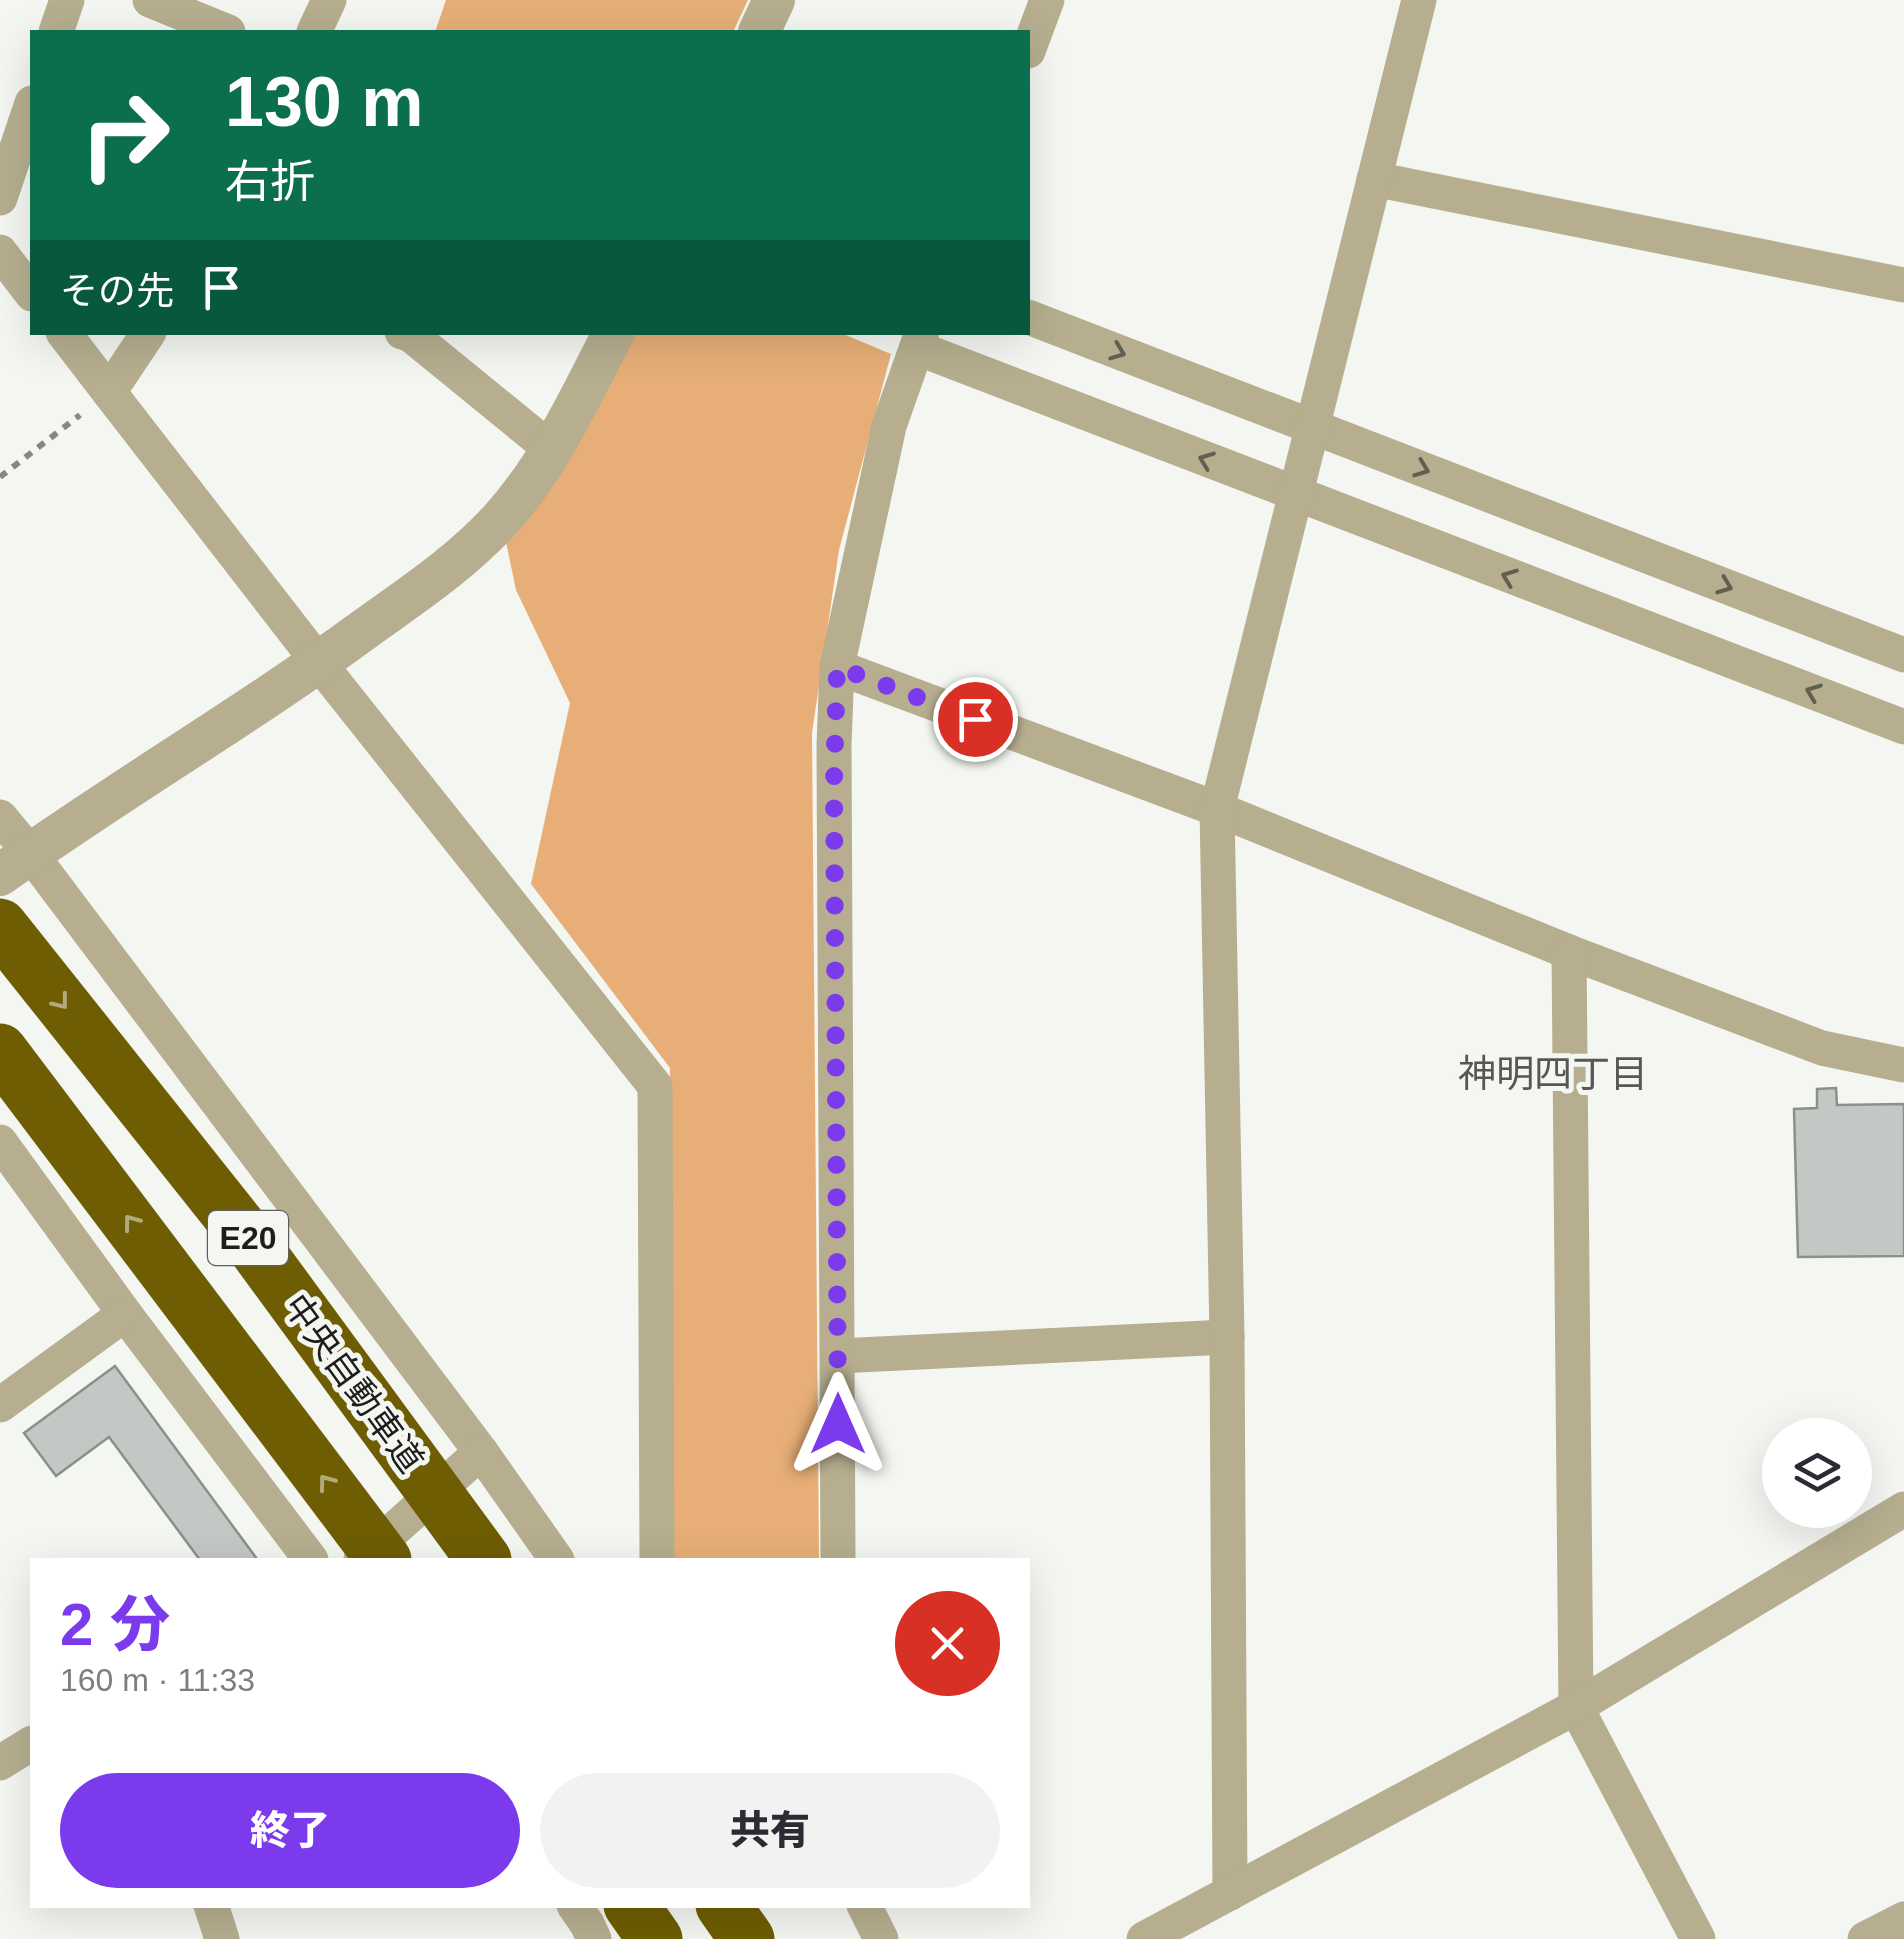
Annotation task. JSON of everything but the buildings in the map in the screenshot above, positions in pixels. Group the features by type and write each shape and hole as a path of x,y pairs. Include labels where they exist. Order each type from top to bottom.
{"highway":[{"name":"中央自動車道","path":"0,926 245,1234 483,1558"},
{"name":"E20","path":"0,1051 382,1558"},
{"path":"633,1908 655,1939"},
{"path":"725,1908 747,1939"}],"street":[{"path":"57,30 68,0"},
{"path":"150,0 223,30"},
{"path":"315,30 329,0"},
{"path":"760,30 774,0"},
{"path":"1030,46 1047,0"},
{"path":"1230,1893 1227,1337 1217,809 1419,0"},
{"path":"0,198 30,108"},
{"path":"1374,178 1904,285"},
{"path":"0,252 30,291"},
{"path":"1030,318 1904,655"},
{"path":"64,335 318,663 656,1086 657,1558"},
{"path":"109,392 147,335"},
{"path":"411,335 552,450"},
{"path":"15,864 318,663 450,568 527,488 552,450 612,335"},
{"path":"838,1558 834,784 837,667 889,426 919,340 1295,495 1904,727"},
{"path":"837,667 1217,809 1569,952 1822,1048 1904,1065"},
{"path":"0,817 15,864 481,1452 557,1558"},
{"path":"1569,952 1576,1707 1698,1939"},
{"path":"0,1142 309,1558"},
{"path":"0,1406 125,1314"},
{"path":"838,1356 1227,1337"},
{"path":"362,1558 481,1452"},
{"path":"1144,1939 1576,1707 1904,1509"},
{"path":"0,1763 30,1743"},
{"path":"211,1908 222,1939"},
{"path":"576,1908 594,1939"},
{"path":"866,1908 881,1939"},
{"path":"1866,1939 1904,1919"}],"path":[{"path":"0,477 109,392"}],"shaded area":[{"path":"446,0 748,0 734,30 436,30"},
{"path":"624,335 846,335 891,354 839,550 812,733 819,1558 665,1558 670,1068 531,884 570,703 516,590 506,542"}],"district":[{"name":"神明四丁目","path":"1553,1074"}],"route":[{"path":"838,1424 834,783 837,667 975,719"}]}
